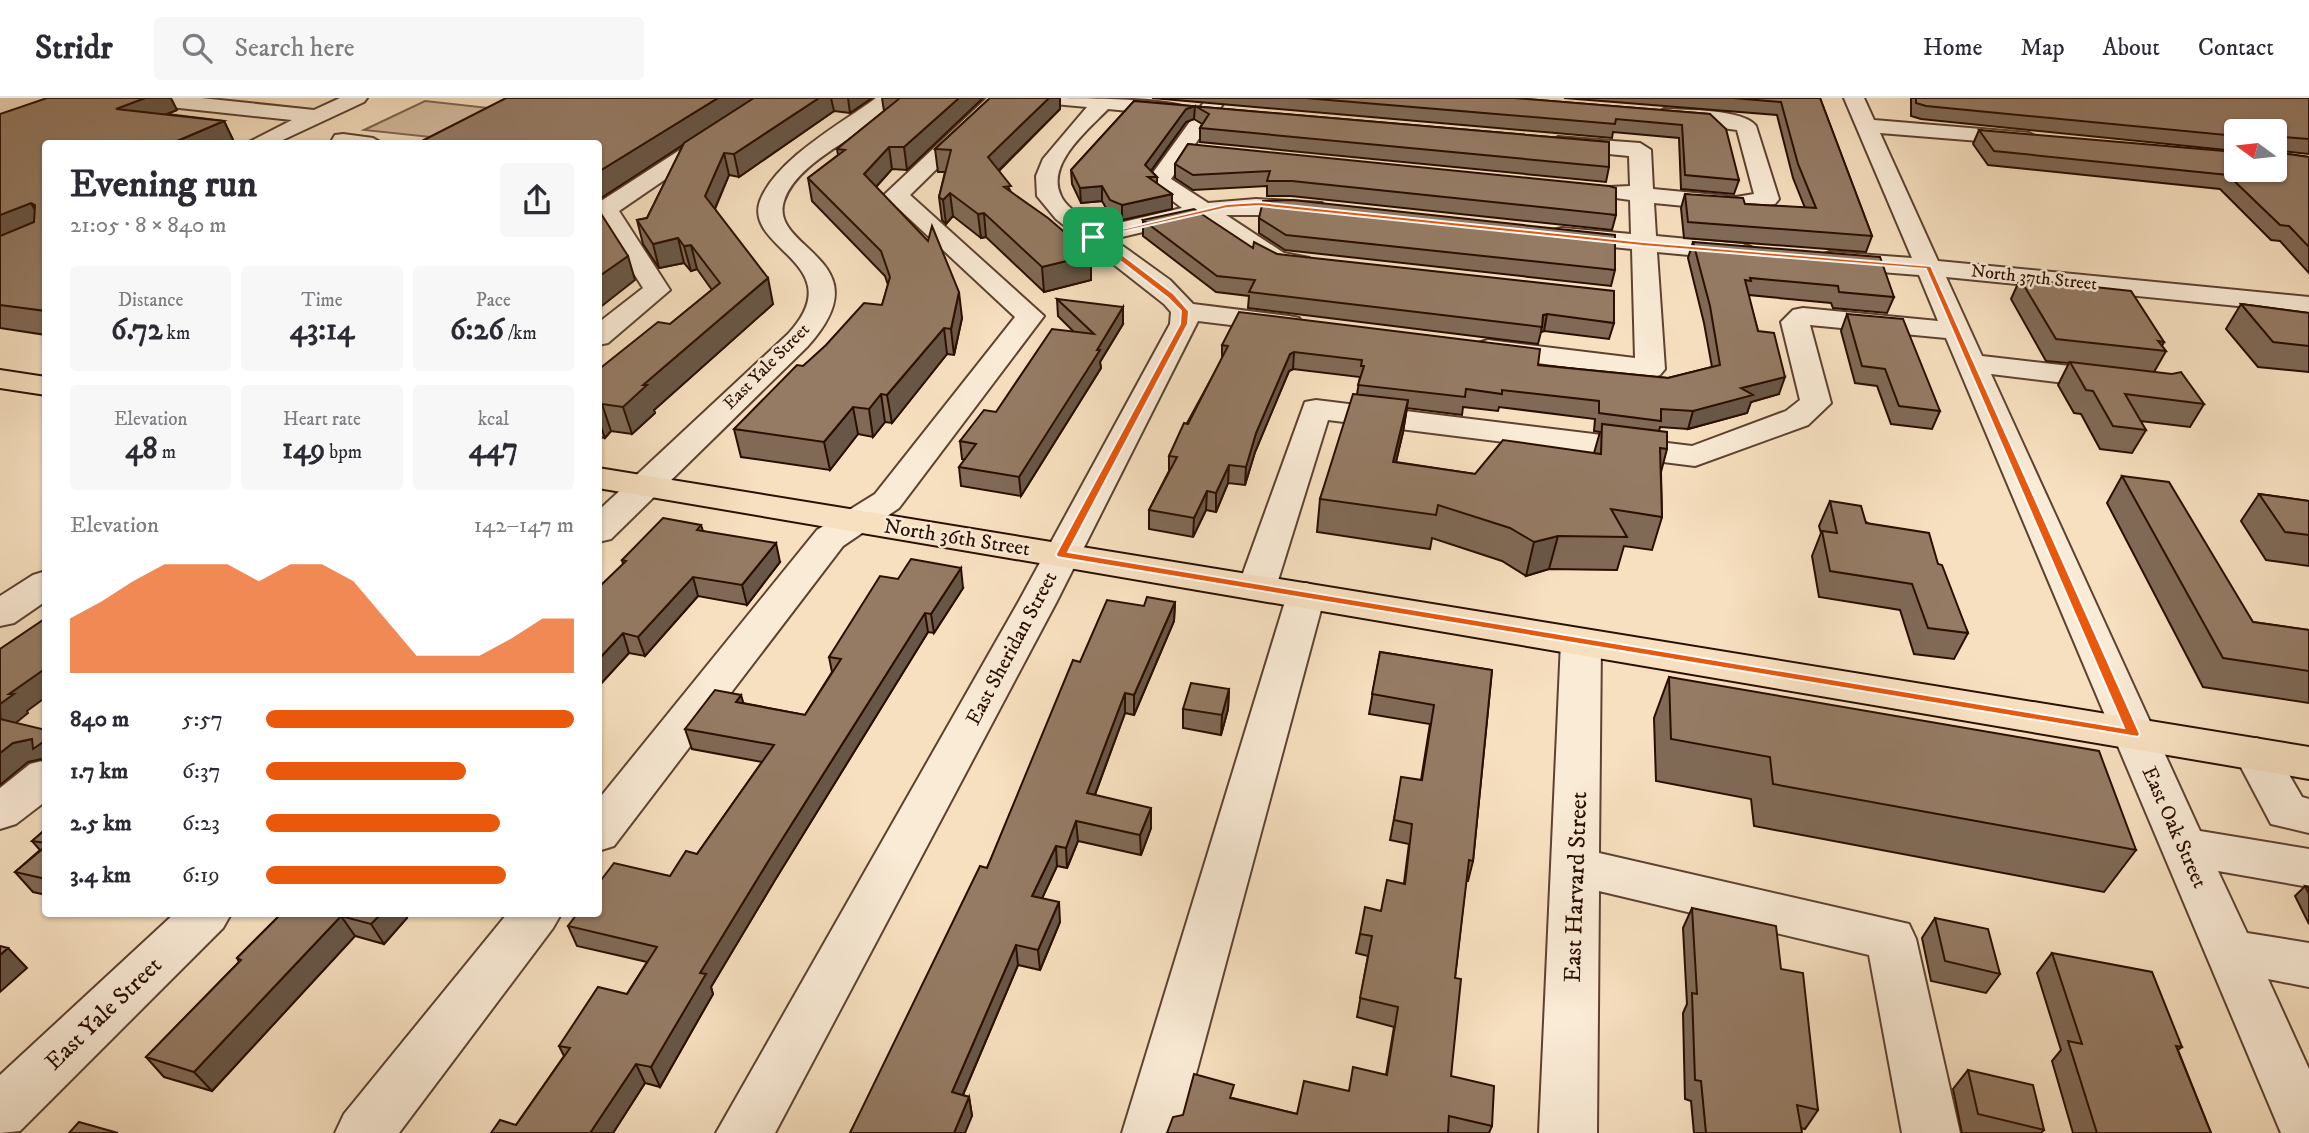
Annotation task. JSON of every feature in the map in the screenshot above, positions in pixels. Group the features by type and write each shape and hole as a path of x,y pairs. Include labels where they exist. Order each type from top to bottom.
{"main road":[{"path":"0,379 42,385"},
{"name":"North 36th Street","path":"602,479 2309,762"}],"street":[{"path":"142,98 212,101 317,116"},
{"path":"264,140 357,98"},
{"path":"602,334 657,290 606,209 774,98"},
{"name":"East Yale Street","path":"602,527 818,313 822,297 820,281 813,267 773,219 770,205 782,181 889,98"},
{"path":"602,828 830,538 887,501 1030,316 896,195 999,98"},
{"path":"1054,98 1219,108"},
{"name":"East Oak Street","path":"1854,98 2133,734 2230,951 2302,1103"},
{"path":"1105,100 1059,151 1046,180 1049,195 1056,206 1171,296 1185,311 1322,328"},
{"path":"1219,108 1180,149 1158,181 1277,260 1318,265"},
{"path":"1602,190 1736,204 1767,199 1746,125 1728,120 1647,113"},
{"path":"1866,126 2047,141"},
{"path":"1458,345 1650,369 1640,150 1532,140"},
{"path":"1180,149 1207,152"},
{"path":"1093,237 1200,211 1259,204 1333,210"},
{"path":"1541,233 1767,254"},
{"name":"North 37th Street","path":"1807,258 1929,267 2309,305"},
{"path":"1618,297 1648,301"},
{"name":"East Sheridan Street","path":"745,1133 1179,336 1185,311"},
{"path":"1257,587 1316,409 1695,456 1797,418 1816,403 1795,322 1803,316 2146,384"},
{"path":"0,614 42,586"},
{"path":"1151,1133 1306,595"},
{"name":"East Harvard Street","path":"1568,1133 1581,642"},
{"path":"2256,754 2298,814 2309,853"},
{"path":"0,812 42,779"},
{"path":"2183,846 2309,868"},
{"path":"1575,867 1891,939 1931,1133"},
{"name":"East Yale Street","path":"0,1112 203,917"},
{"path":"364,1133 534,917"},
{"path":"2230,951 2309,965"}],"shaded area":[{"path":"425,101 498,109 440,138 364,130"}],"building":[{"path":"47,98 145,98 116,109 224,121 179,140 42,140 42,310 0,305 0,236 34,222 35,205 31,203 0,215 0,114"},
{"path":"506,98 718,98 602,170 602,140 424,140"},
{"path":"754,98 819,98 734,154 724,153 705,196 768,278 643,385 647,385 623,407 602,404 602,367 658,322 670,324 720,283 691,245 684,246 678,238 653,244 637,220 647,218 684,143"},
{"path":"900,98 959,98 904,147 889,147 864,174 928,241 932,226 959,292 951,329 944,328 887,395 881,394 869,409 853,407 824,442 734,429 797,365 803,366 826,345 864,303 882,305 890,277 881,251 808,178 845,150 837,149"},
{"path":"990,98 1049,98 988,157 1011,186 1004,187 1048,218 1091,255 1042,267 984,213 978,214 950,193 943,200 939,197 951,150 935,149"},
{"path":"1305,98 1514,98 1710,114 1726,129 1739,180 1685,175 1682,125 1616,119 1615,124"},
{"path":"1733,98 1820,98 1872,236 1688,222 1685,194 1743,198 1745,204 1816,208 1798,164 1781,102"},
{"path":"1916,98 2309,98 2309,139 2287,137 2287,119 2224,119 2224,135 1916,103"},
{"path":"1134,101 1194,106 1186,109 1145,165 1157,177 1148,177 1172,194 1122,205 1110,200 1102,186 1080,188 1071,170"},
{"path":"1196,106 1609,142 1609,167 1200,128 1209,114"},
{"path":"1979,130 2224,151 2224,175 1994,151"},
{"path":"1188,144 1609,186 1616,188 1616,215 1292,181 1267,181 1270,171 1193,175 1175,164"},
{"path":"2287,154 2309,157 2309,247 2289,226 2280,225 2235,182 2287,182"},
{"path":"1292,200 1615,235 1615,270 1286,235 1259,218 1263,201"},
{"path":"1194,209 1253,248 1254,242 1277,254 1614,291 1614,323 1547,314 1543,315 1542,327 1249,292 1255,280 1217,276 1143,220"},
{"path":"602,215 628,256 602,274"},
{"path":"1693,242 1880,257 1894,297 1839,292 1838,286 1750,278 1751,281 1745,280 1758,331 1774,333 1785,377 1741,388 1753,395 1693,411 1661,409 1661,421 1599,413 1599,401 1502,390 1502,394 1466,389 1465,397 1358,385 1364,366 1361,366 1362,360 1294,352 1290,354 1256,433 1246,467 1229,465 1216,493 1207,491 1194,518 1149,510 1177,457 1169,456 1184,423 1188,424 1228,346 1222,345 1239,312 1540,349 1538,365 1668,378 1720,365 1710,306"},
{"path":"2020,279 2131,291 2164,342 2158,341 2166,351 2056,339"},
{"path":"1057,299 1123,307 1097,350 1100,350 1019,477 959,467 976,444 960,441 984,410 996,412 1052,329 1094,334"},
{"path":"2241,304 2309,313 2309,346 2273,342"},
{"path":"1847,314 1903,319 1940,411 1899,406 1885,369 1862,366"},
{"path":"2070,362 2172,374 2181,372 2204,404 2125,394 2146,430 2113,426 2093,391 2086,390"},
{"path":"1353,394 1408,400 1393,462 1475,474 1503,440 1601,454 1602,424 1667,432 1667,449 1660,448 1662,517 1611,509 1627,537 1558,536 1534,542 1510,528 1438,505 1436,515 1320,499"},
{"path":"2122,476 2169,482 2253,622 2309,630 2309,671 2223,658"},
{"path":"2259,494 2309,501 2309,535 2285,532"},
{"path":"1830,501 1861,506 1866,523 1929,533 1938,564 1942,565 1968,633 1928,628 1912,584 1830,571 1822,531 1837,533"},
{"path":"663,518 701,525 697,530 776,543 742,585 693,577 638,637 623,633 602,656 602,584 626,561 622,560"},
{"path":"911,559 961,568 931,614 925,613 769,860 700,973 706,974 651,1067 636,1064 590,1133 491,1133 500,1120 516,1125 570,1048 559,1046 598,987 627,994 657,947 568,926 575,917 602,917 602,879 614,863 670,876 686,851 697,854 774,745 685,729 715,690 741,695 736,702 805,715 841,659 829,657 880,576 898,579"},
{"path":"1147,597 1175,602 1134,695 1125,693 1087,793 1151,808 1140,835 1076,821 1066,848 1056,846 1032,896 1059,902 1038,950 1016,945 952,1092 969,1097 954,1133 850,1133 980,866 987,868 1073,660 1080,662 1107,600 1144,606"},
{"path":"42,621 42,671 9,694 14,694 0,704 0,649"},
{"path":"1380,652 1492,670 1473,861 1469,860 1455,978 1461,979 1451,1076 1494,1086 1492,1126 1449,1116 1448,1133 1167,1133 1173,1117 1183,1115 1194,1074 1234,1085 1230,1098 1297,1114 1304,1081 1349,1091 1353,1067 1387,1075 1398,1007 1360,998 1372,936 1360,934 1365,907 1381,911 1387,880 1405,884 1412,824 1394,820 1401,777 1422,780 1434,705 1372,694"},
{"path":"1669,677 2099,751 2136,850 1773,784 1770,757 1671,739"},
{"path":"1191,683 1229,689 1222,715 1183,709"},
{"path":"0,719 42,729 42,743 33,749 32,739 13,743 0,753"},
{"path":"42,832 42,842 32,841"},
{"path":"42,849 42,878 15,872"},
{"path":"1692,908 1776,926 1781,969 1803,973 1818,1110 1797,1105 1802,1133 1706,1133 1701,1081 1695,1080 1692,993 1697,994"},
{"path":"278,917 340,917 194,1072 146,1057 241,960 237,958"},
{"path":"345,917 378,917 371,924"},
{"path":"1935,918 1988,929 2000,974 1945,961"},
{"path":"0,946 8,948 0,955"},
{"path":"2052,953 2152,972 2182,1047 2176,1046 2211,1133 2097,1133 2068,1041 2082,1044"},
{"path":"1968,1070 2033,1085 2044,1130 1978,1114"},
{"path":"79,1122 118,1133 69,1133"}],"route":[{"path":"1259,204 1643,244 1929,267 2133,734 1061,554 1184,324 1185,311 1180,304 1093,237 1227,206 1259,204"}]}
